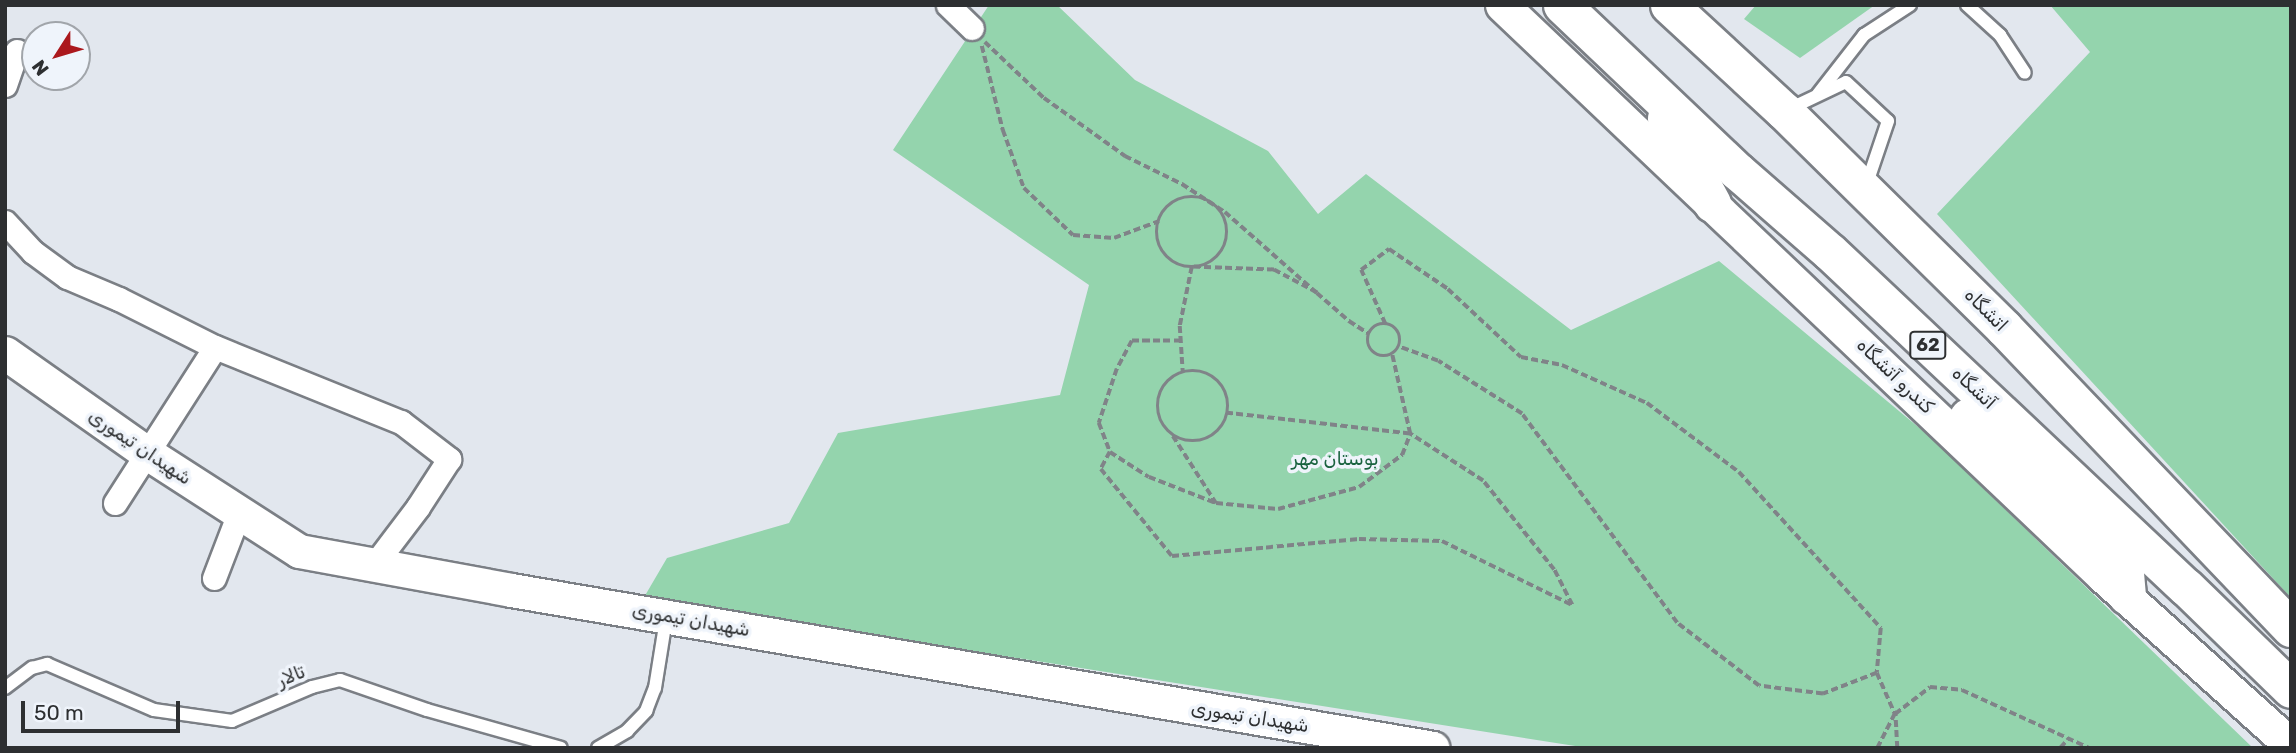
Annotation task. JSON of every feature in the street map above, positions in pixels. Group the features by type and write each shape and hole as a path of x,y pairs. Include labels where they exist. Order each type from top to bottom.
{"main road":[{"name":"کندرو آتشگاه","path":"1502,5 2127,596 2291,745"},
{"name":"آتشگاه","path":"1562,5 1737,171 1830,252 2291,689"},
{"name":"اتشگاه","path":"1669,5 1800,104 1864,190 2004,328 2291,628"},
{"path":"1651,89 1712,203"},
{"path":"1830,252 1845,284 1867,320 2110,554 2125,573 2127,596"},
{"name":"شهیدان تیموری","path":"5,353 147,453 299,551 1433,748"},
{"path":"2256,713 2278,748"}],"street":[{"path":"948,5 972,29"},
{"path":"5,85 17,51"},
{"path":"5,222 33,253 67,277 119,299 215,347 401,422 449,458 418,507 374,565"},
{"path":"115,503 215,347"},
{"path":"214,578 239,513"}],"lane":[{"path":"1800,104 1864,35 1910,5"},
{"path":"1967,5 2000,35 2025,73"},
{"path":"1800,104 1846,82 1888,121 1864,190"},
{"path":"598,748 627,731 646,711 655,688 666,615"},
{"name":"تالار","path":"5,688 32,668 47,664 154,710 232,721 312,687 340,680 427,710 561,748"}],"path":[{"path":"972,29 1044,98 1125,156 1206,200 1245,228 1349,321 1369,334"},
{"path":"972,29 985,52 1003,130 1024,188 1073,235 1114,238 1159,221"},
{"path":"1192,267 1214,259 1226,239 1223,216 1206,200 1184,198 1173,202 1159,221 1157,232 1164,253 1181,265 1192,267 1274,270 1317,293"},
{"path":"1385,324 1374,327 1367,341 1371,351 1381,356 1392,355 1399,347 1398,332 1385,324 1361,270 1389,249 1448,289 1521,357 1562,365 1647,403 1739,472 1881,628 1877,673 1895,714 1897,748"},
{"path":"1184,372 1180,326 1192,267"},
{"path":"1181,341 1132,341 1117,369 1099,423 1110,452 1149,477 1216,503 1279,509 1359,487 1402,455 1410,434 1392,355"},
{"path":"1399,347 1438,360 1522,414 1677,623 1759,686 1823,694 1877,673"},
{"path":"1172,434 1182,439 1205,439 1223,424 1227,413 1224,390 1217,380 1195,371 1173,377 1160,394 1159,416 1216,503"},
{"path":"1110,452 1101,469 1172,555 1359,539 1442,541 1572,606 1555,570 1483,481 1410,434 1227,413"},
{"path":"1878,748 1895,714 1930,687 1962,690 2089,748"},
{"path":"2060,748 2069,738"}],"green space":[{"name":"بوستان مهر","path":"989,5 1057,5 1135,80 1268,151 1318,214 1366,174 1571,330 1719,261 1929,436 2253,748 1588,748 643,599 667,558 789,523 838,433 1060,395 1089,285 893,150"},
{"path":"1756,5 1875,5 1800,58 1744,19"},
{"path":"2050,5 2291,5 2291,598 1937,214 2090,52"}]}
